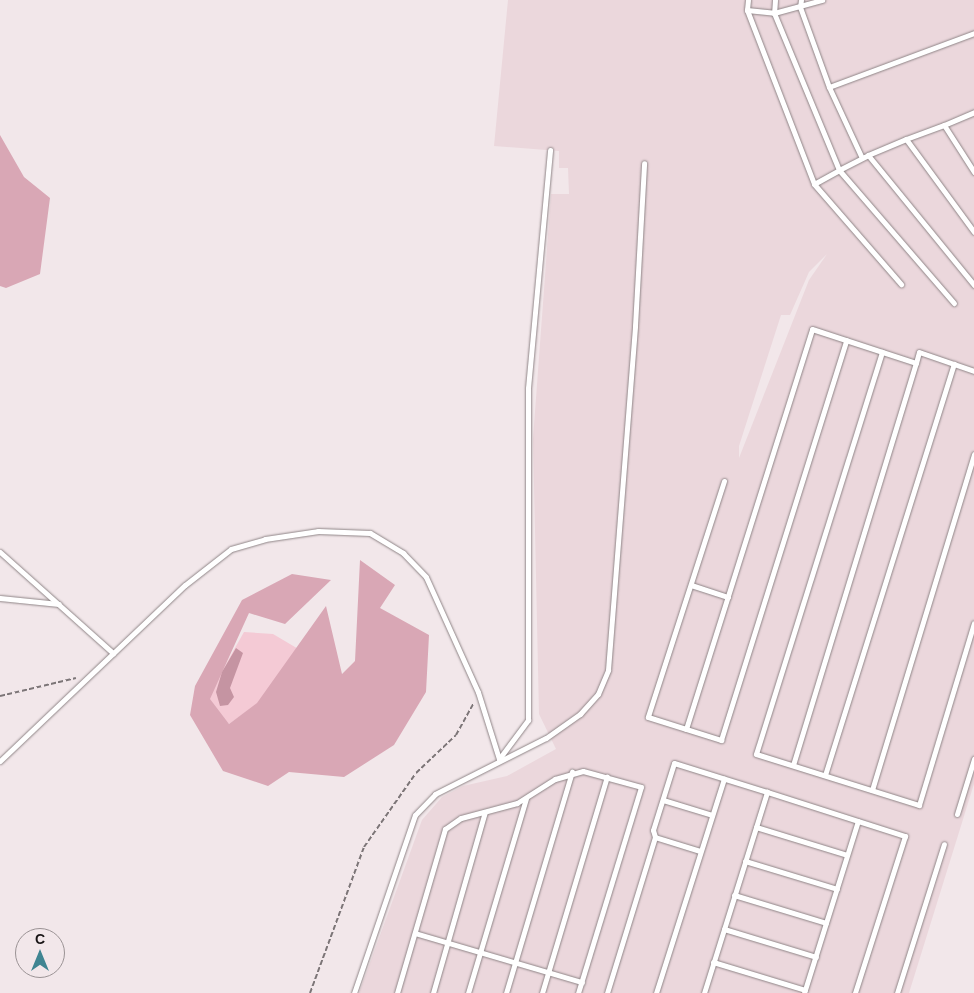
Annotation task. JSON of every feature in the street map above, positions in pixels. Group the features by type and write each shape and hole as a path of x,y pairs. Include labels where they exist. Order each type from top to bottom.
{"lane":[{"path":"748,0 747,10 814,184 901,284"},
{"path":"776,0 774,13 839,170 954,303"},
{"path":"801,0 800,7 830,87 862,158"},
{"path":"747,10 774,13 822,0"},
{"path":"830,87 974,33"},
{"path":"814,184 868,154 974,112"},
{"path":"944,125 974,172"},
{"path":"906,139 974,232"},
{"path":"499,759 528,720 528,388 550,150"},
{"path":"868,154 974,285"},
{"path":"354,993 415,815 434,794 499,759 546,738 580,714 598,694 608,670 635,326 644,163"},
{"path":"686,729 812,329 916,363"},
{"path":"724,481 648,717 721,740 846,340"},
{"path":"882,352 756,754 919,805 974,623"},
{"path":"793,765 919,352 974,371"},
{"path":"826,776 954,364"},
{"path":"872,790 974,454"},
{"path":"0,761 185,585 231,549 264,539 318,531 370,533 403,553 426,577 479,694 499,759"},
{"path":"0,552 112,654"},
{"path":"690,585 728,597"},
{"path":"0,598 59,604"},
{"path":"957,814 974,759"},
{"path":"607,993 655,837 653,830 674,763 905,836 855,993"},
{"path":"397,993 445,829 461,818 526,798 572,772 583,771 641,786 578,993"},
{"path":"506,993 572,772"},
{"path":"542,993 607,777"},
{"path":"656,993 724,778"},
{"path":"704,993 767,792"},
{"path":"468,993 526,798"},
{"path":"663,800 712,815"},
{"path":"432,993 485,812"},
{"path":"713,962 804,992 858,821"},
{"path":"756,827 847,855"},
{"path":"655,837 700,851"},
{"path":"898,993 944,844"},
{"path":"745,861 837,890"},
{"path":"734,895 826,923"},
{"path":"724,929 816,956"},
{"path":"415,933 582,982"}],"path":[{"path":"0,696 90,674"},
{"path":"310,993 364,847 416,773 456,735 479,694"}],"shaded area":[{"path":"508,0 974,0 974,784 909,993 359,993 422,820 442,797 463,786 507,776 556,749 539,714 533,439 551,194 569,194 568,168 559,168 559,151 494,146","holes":["827,254 809,280 739,458 739,446 781,315 790,315 809,272"]},
{"path":"0,135 24,177 50,198 40,274 6,288 0,286"},
{"path":"360,560 395,585 380,608 429,635 426,692 394,745 344,777 289,772 268,786 223,771 190,715 195,686 242,600 292,574 331,580 285,624 249,613 210,699 229,724 257,703 326,606 342,674 355,661"},
{"path":"244,632 273,634 300,650 277,690 229,724 205,701"},
{"path":"236,648 243,653 230,688 234,697 228,705 220,706 216,692 222,672"}]}
